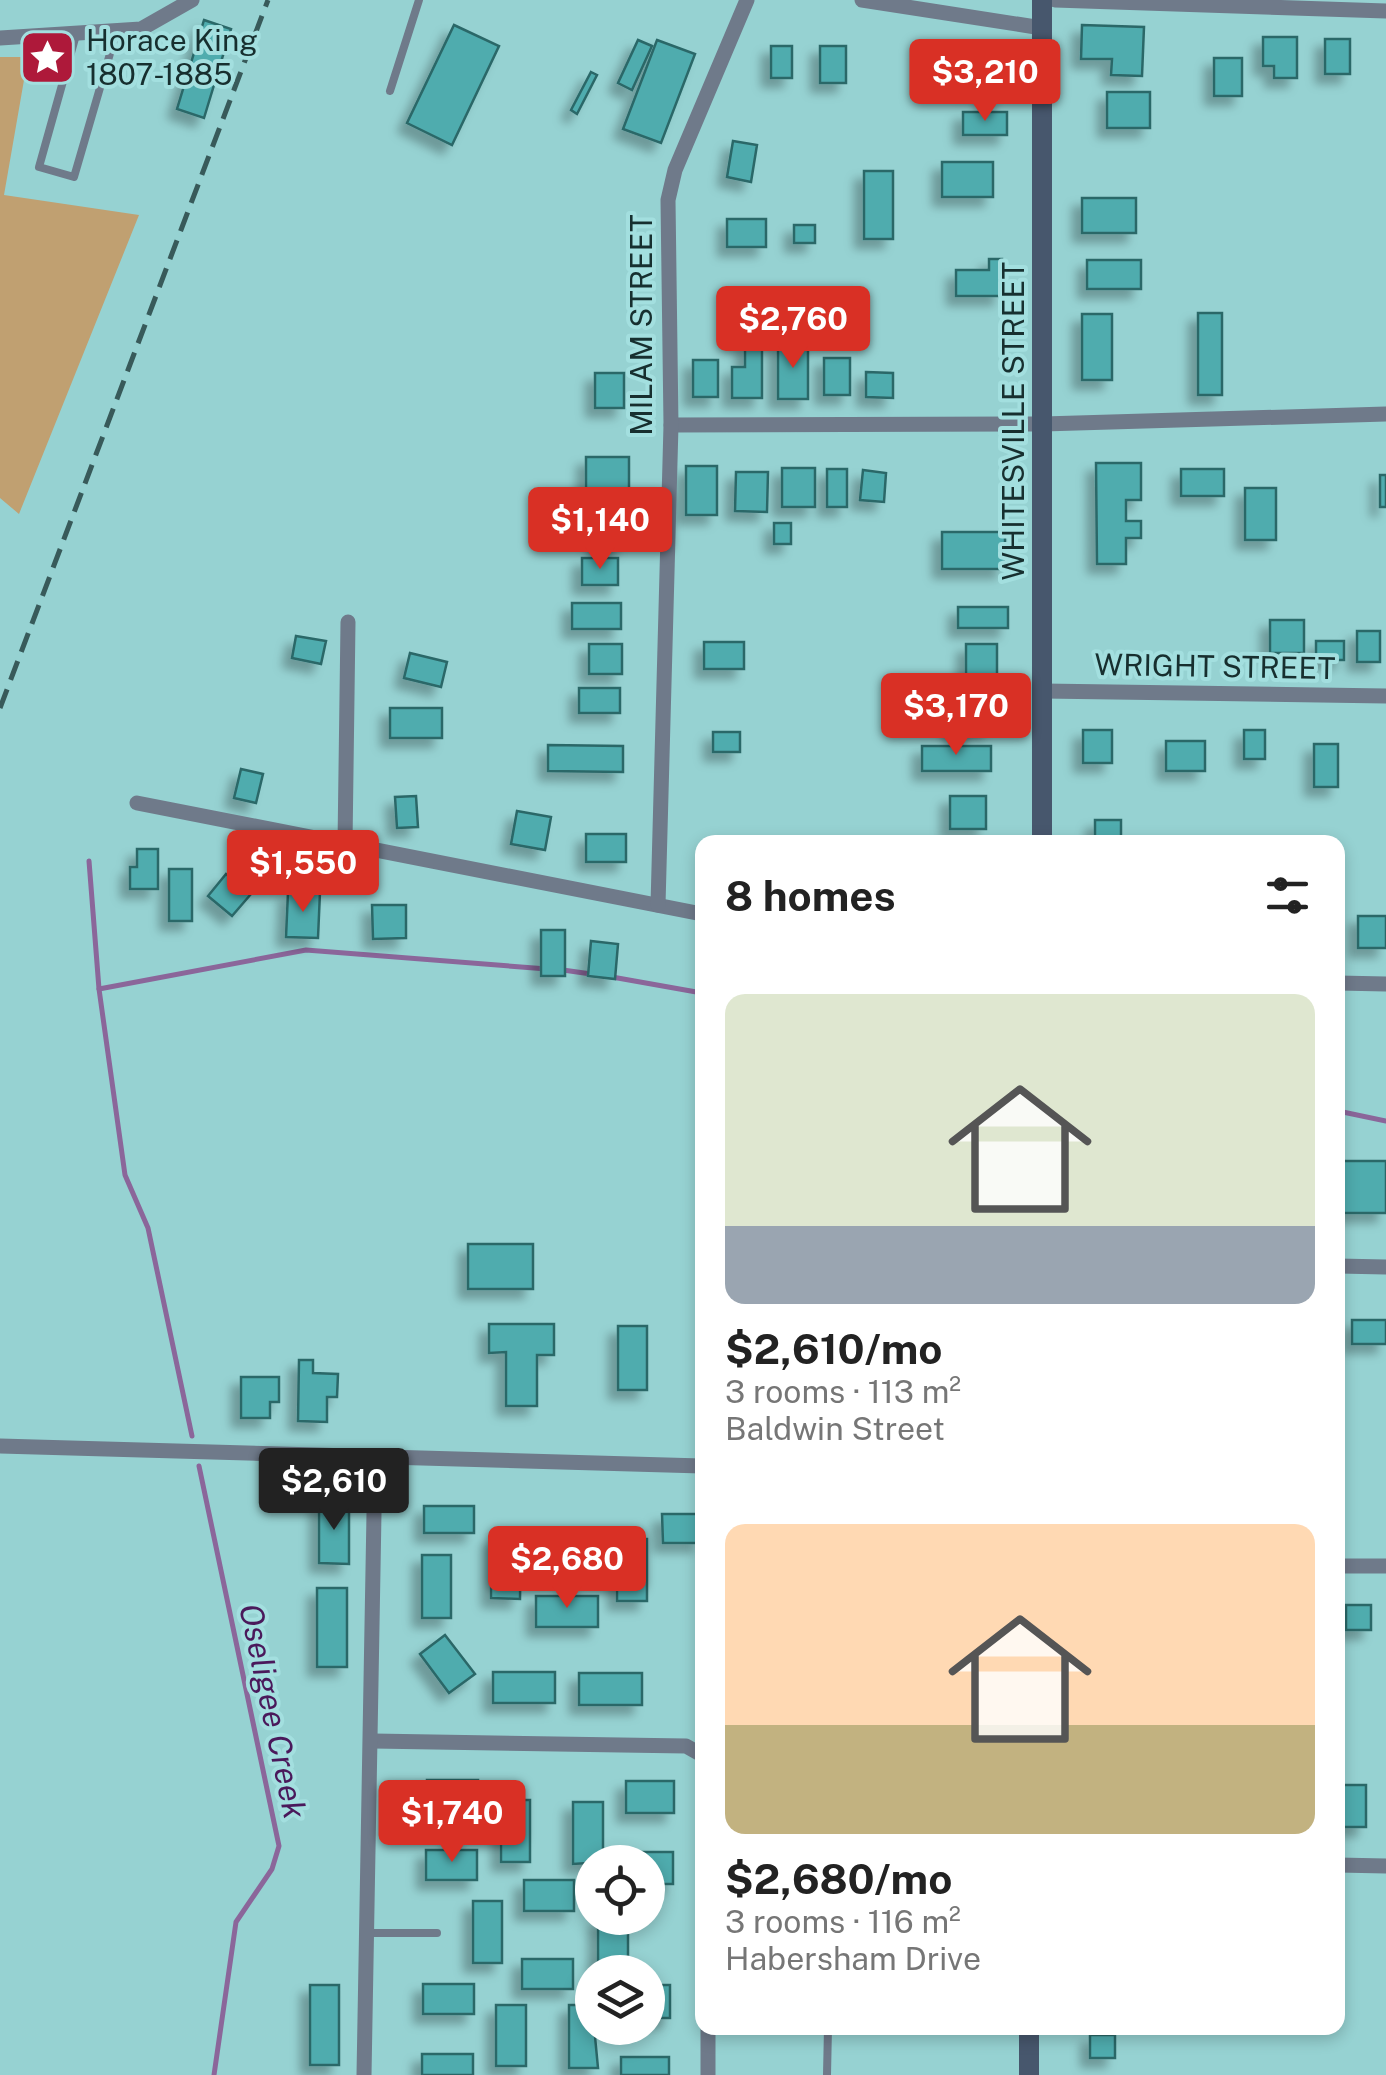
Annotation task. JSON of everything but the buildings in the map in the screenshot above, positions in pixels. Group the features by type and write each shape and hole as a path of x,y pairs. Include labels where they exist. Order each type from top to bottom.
{"main road":[{"name":"WHITESVILLE STREET","path":"1042,0 1042,835"},
{"path":"1029,2075 1030,2035"}],"street":[{"path":"0,38 116,33 170,16 192,0"},
{"name":"MILAM STREET","path":"658,906 670,425 668,200 675,170 747,0"},
{"path":"862,0 1042,28"},
{"path":"1055,0 1386,11"},
{"path":"670,425 1043,424 1386,414"},
{"path":"346,844 348,622"},
{"name":"WRIGHT STREET","path":"1043,690 1386,696"},
{"path":"136,803 695,913"},
{"path":"1345,983 1386,984"},
{"path":"1345,1266 1386,1267"},
{"path":"0,1446 695,1466"},
{"path":"364,2075 373,1741 375,1456"},
{"path":"1345,1566 1386,1566"},
{"path":"373,1741 686,1746 695,1751"},
{"path":"1345,1865 1386,1866"},
{"path":"708,2035 708,2075"}],"lane":[{"path":"390,91 419,0"},
{"path":"76,35 40,168 74,177 116,33"},
{"path":"366,1933 438,1933"},
{"path":"827,2075 828,2035"}],"shaded area":[{"path":"0,57 28,57 4,195 139,215 19,514 0,498"}],"waterway":[{"name":"Oseligee Creek","path":"89,861 99,989 125,1175 148,1228 192,1436"},
{"path":"99,989 306,950 547,969"},
{"path":"563,970 591,974"},
{"path":"612,977 695,992"},
{"path":"1345,1112 1386,1121"},
{"name":"Oseligee Creek","path":"199,1466 279,1846 272,1869 236,1922 214,2075"}],"railway":[{"path":"0,708 268,0"}],"place":[{"name":"Horace King 1807-1885","path":"47,57"}]}
